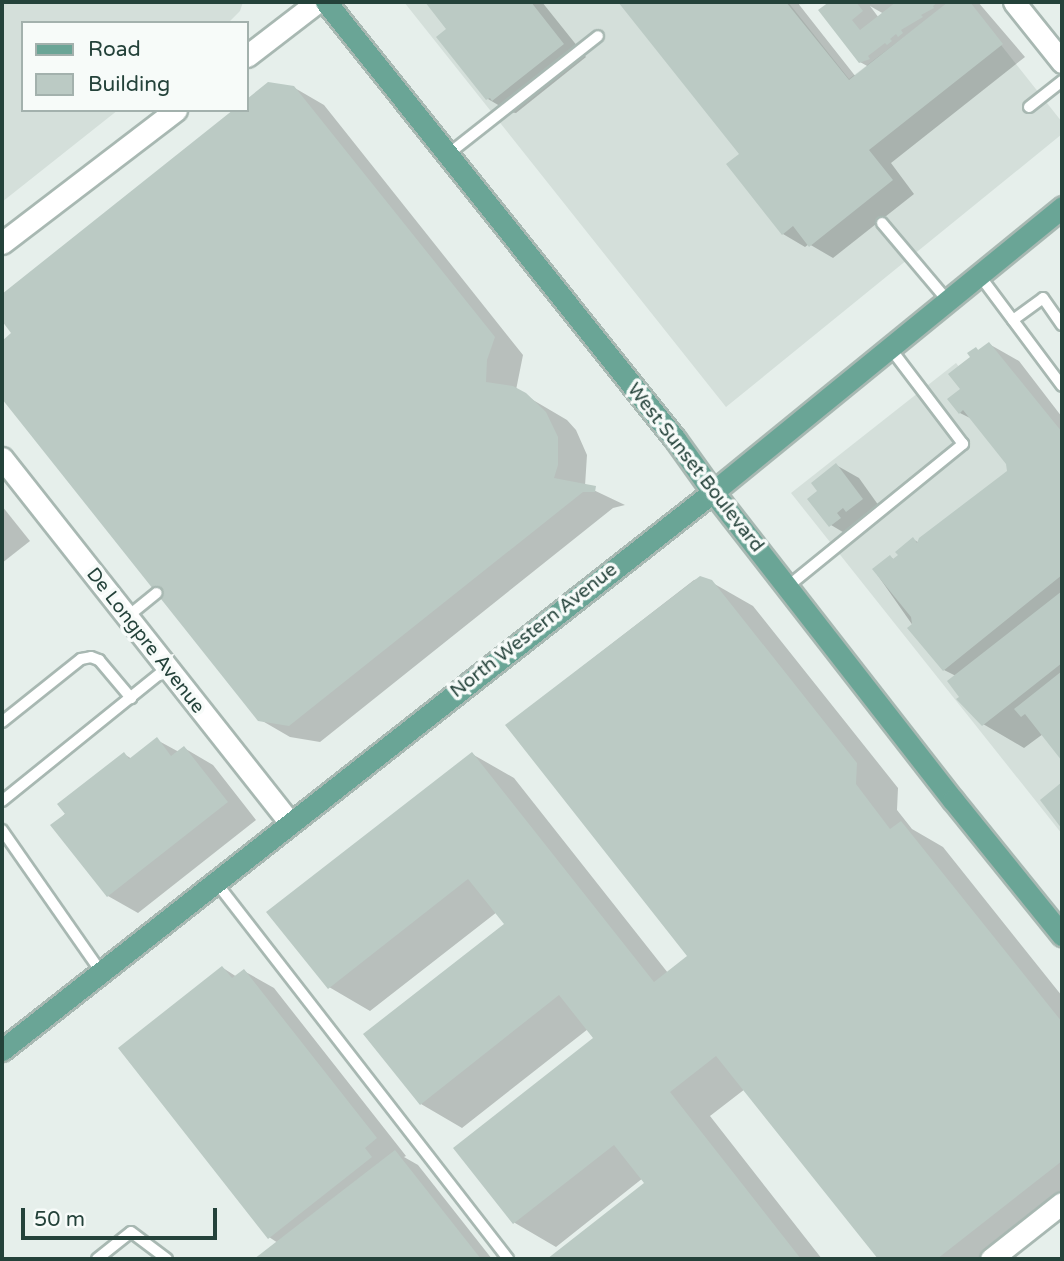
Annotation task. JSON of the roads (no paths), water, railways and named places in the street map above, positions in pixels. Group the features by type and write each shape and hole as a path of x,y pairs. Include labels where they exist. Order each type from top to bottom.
{"main road":[{"name":"West Sunset Boulevard","path":"326,2 675,439 787,587 1062,934"},
{"name":"North Western Avenue","path":"2,1050 713,492 1062,207"}],"street":[{"path":"248,55 317,2"},
{"path":"1014,2 1062,62"},
{"path":"2,243 173,112"},
{"name":"De Longpre Avenue","path":"2,458 290,823"},
{"path":"991,1259 1062,1203"}],"lane":[{"path":"447,155 598,36"},
{"path":"1029,107 1062,81"},
{"path":"882,223 948,302"},
{"path":"980,276 1062,386"},
{"path":"1013,320 1043,298 1062,325"},
{"path":"787,587 963,444 890,348"},
{"path":"127,617 156,593"},
{"path":"2,722 81,659 91,657 99,660 131,698"},
{"path":"2,801 167,668"},
{"path":"2,830 100,972"},
{"path":"215,881 508,1259"},
{"path":"97,1259 131,1232 167,1259"}]}
